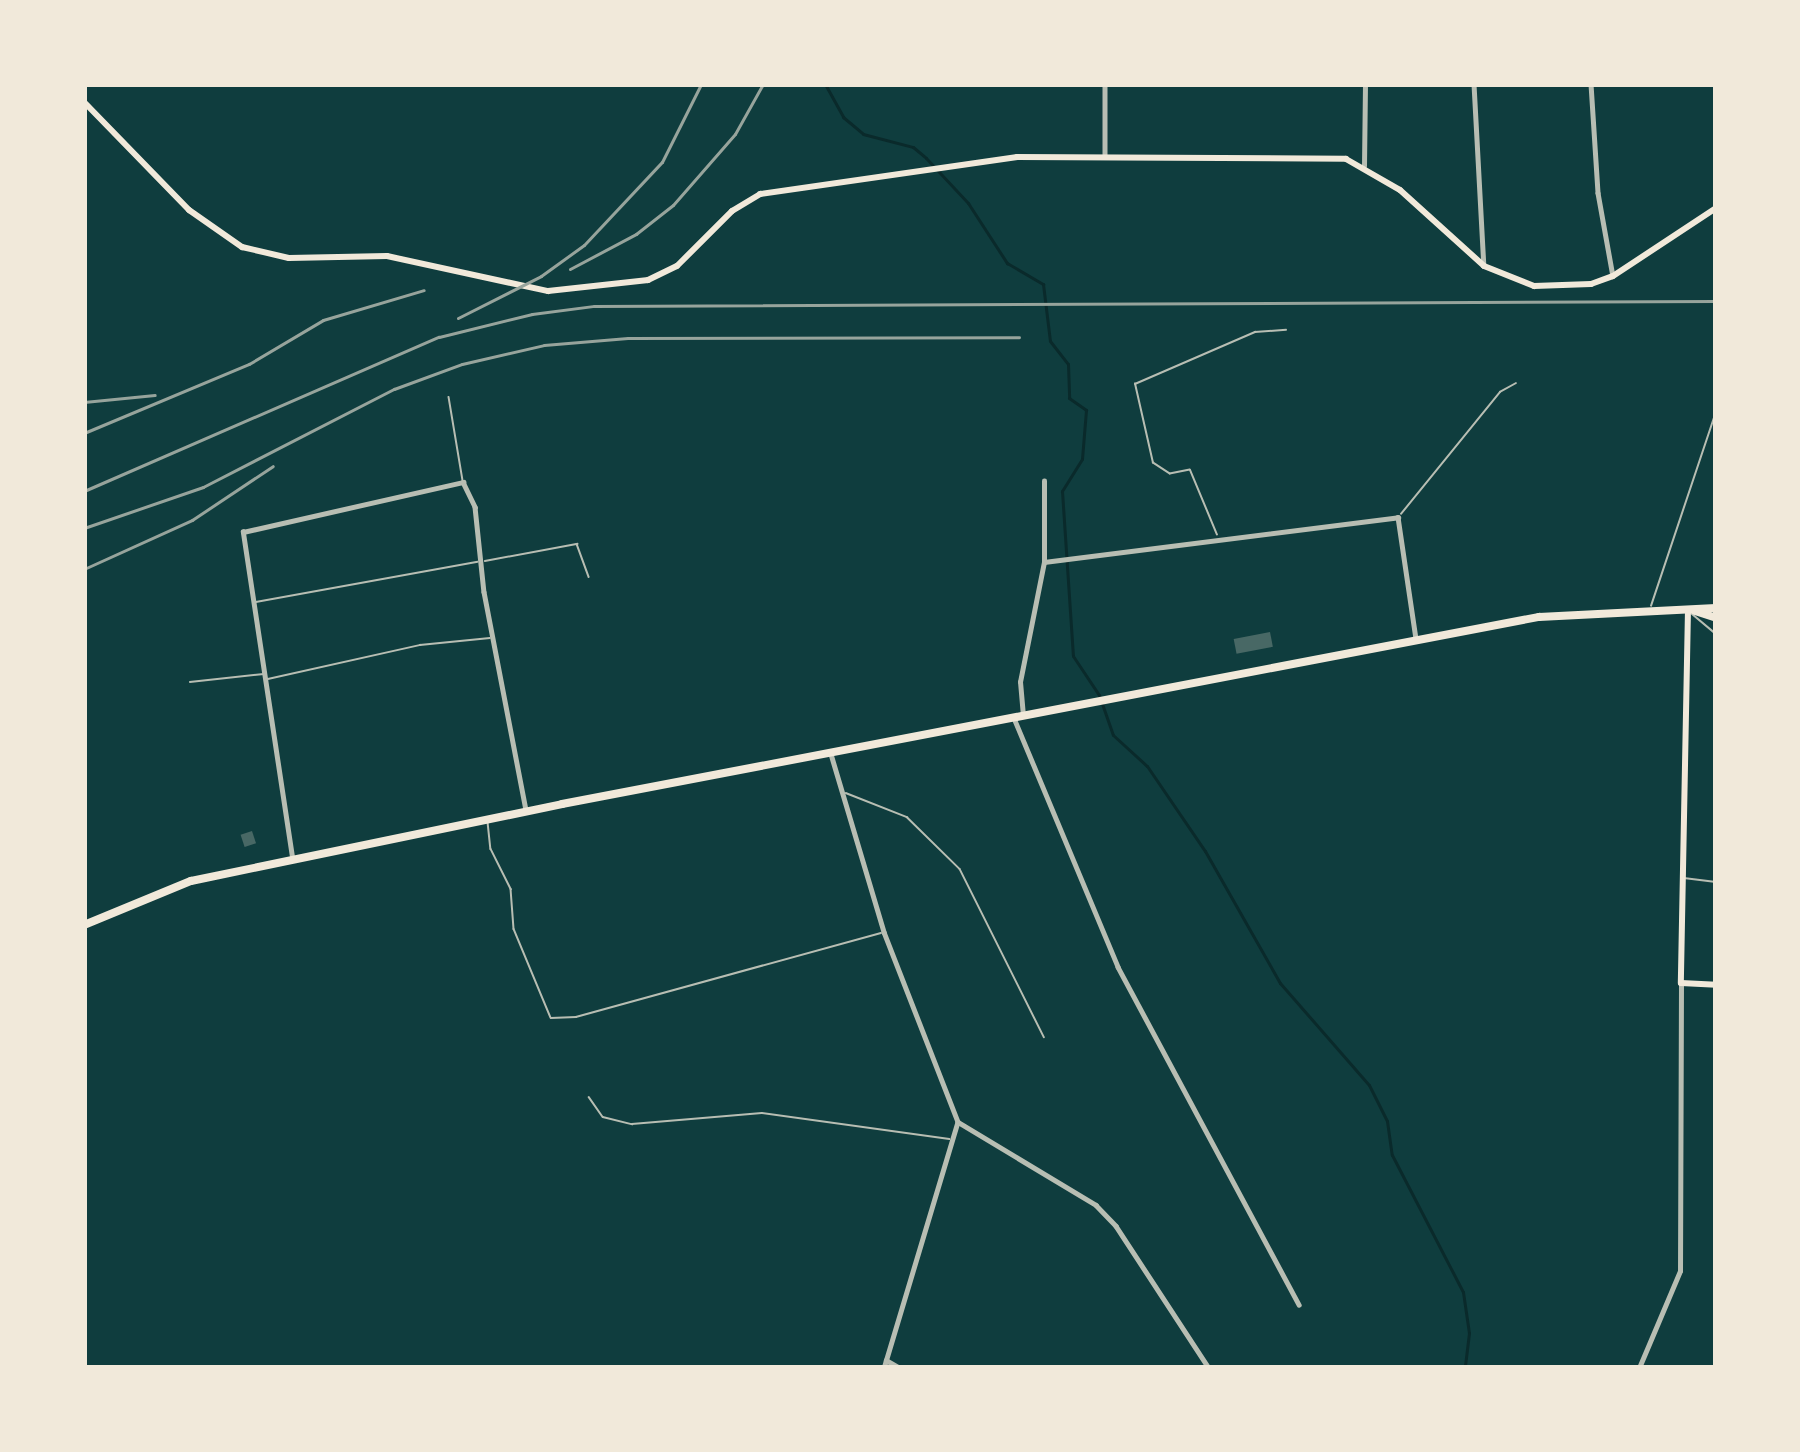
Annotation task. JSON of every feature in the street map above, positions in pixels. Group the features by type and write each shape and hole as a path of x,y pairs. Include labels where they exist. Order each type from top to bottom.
{"main road":[{"path":"84,102 189,210 242,247 289,258 398,258 548,291 648,280 677,266 731,211 760,194 1017,157 1346,159 1400,190 1484,266 1534,286 1591,284 1613,276 1716,208"},
{"path":"84,925 191,881 487,819 1539,617 1716,608"},
{"path":"1688,609 1716,618"},
{"path":"1688,609 1681,983 1716,985"}],"street":[{"path":"1105,84 1105,159"},
{"path":"1364,166 1365,84"},
{"path":"1474,84 1484,266"},
{"path":"1591,84 1598,193 1613,276"},
{"path":"1044,481 1044,562 1020,682 1018,717 1118,967 1299,1304"},
{"path":"292,857 243,532 463,482 476,507 526,812"},
{"path":"1044,562 1398,517 1415,639"},
{"path":"830,754 884,932 958,1122 885,1364 900,1368"},
{"path":"1639,1368 1680,1271 1681,983"},
{"path":"958,1122 1096,1205 1117,1226 1209,1368"}],"lane":[{"path":"1218,542 1190,470 1170,474 1153,464 1135,384 1256,332 1286,330"},
{"path":"1398,517 1500,392 1516,382"},
{"path":"449,397 463,482"},
{"path":"1650,610 1716,412"},
{"path":"256,602 577,544 589,577"},
{"path":"1688,609 1716,634"},
{"path":"190,682 266,676 420,645 494,637"},
{"path":"842,792 907,817 960,869 1043,1037"},
{"path":"487,819 491,849 509,882 514,928 551,1018 576,1017 884,932"},
{"path":"1683,878 1716,882"},
{"path":"589,1097 603,1117 632,1124 762,1113 953,1139"}],"building":[{"path":"1270,632 1273,647 1237,654 1234,639"},
{"path":"252,831 256,843 245,847 241,835"}],"waterway":[{"path":"825,84 843,117 863,134 913,147 926,158 968,203 1007,263 1043,284 1050,341 1068,364 1069,398 1086,410 1082,459 1062,491 1073,656 1099,695 1113,735 1147,766 1205,851 1280,983 1369,1085 1387,1121 1392,1155 1463,1292 1469,1333 1465,1368"}],"railway":[{"path":"458,318 541,276 584,245 662,162 701,84"},
{"path":"570,269 636,234 673,205 735,134 763,84"},
{"path":"84,433 249,364 323,320 424,290"},
{"path":"84,491 439,337 532,314 594,306 1716,301"},
{"path":"84,528 203,487 394,389 462,364 544,345 628,338 1019,337"},
{"path":"84,402 155,395"},
{"path":"84,569 192,520 273,466"}]}
